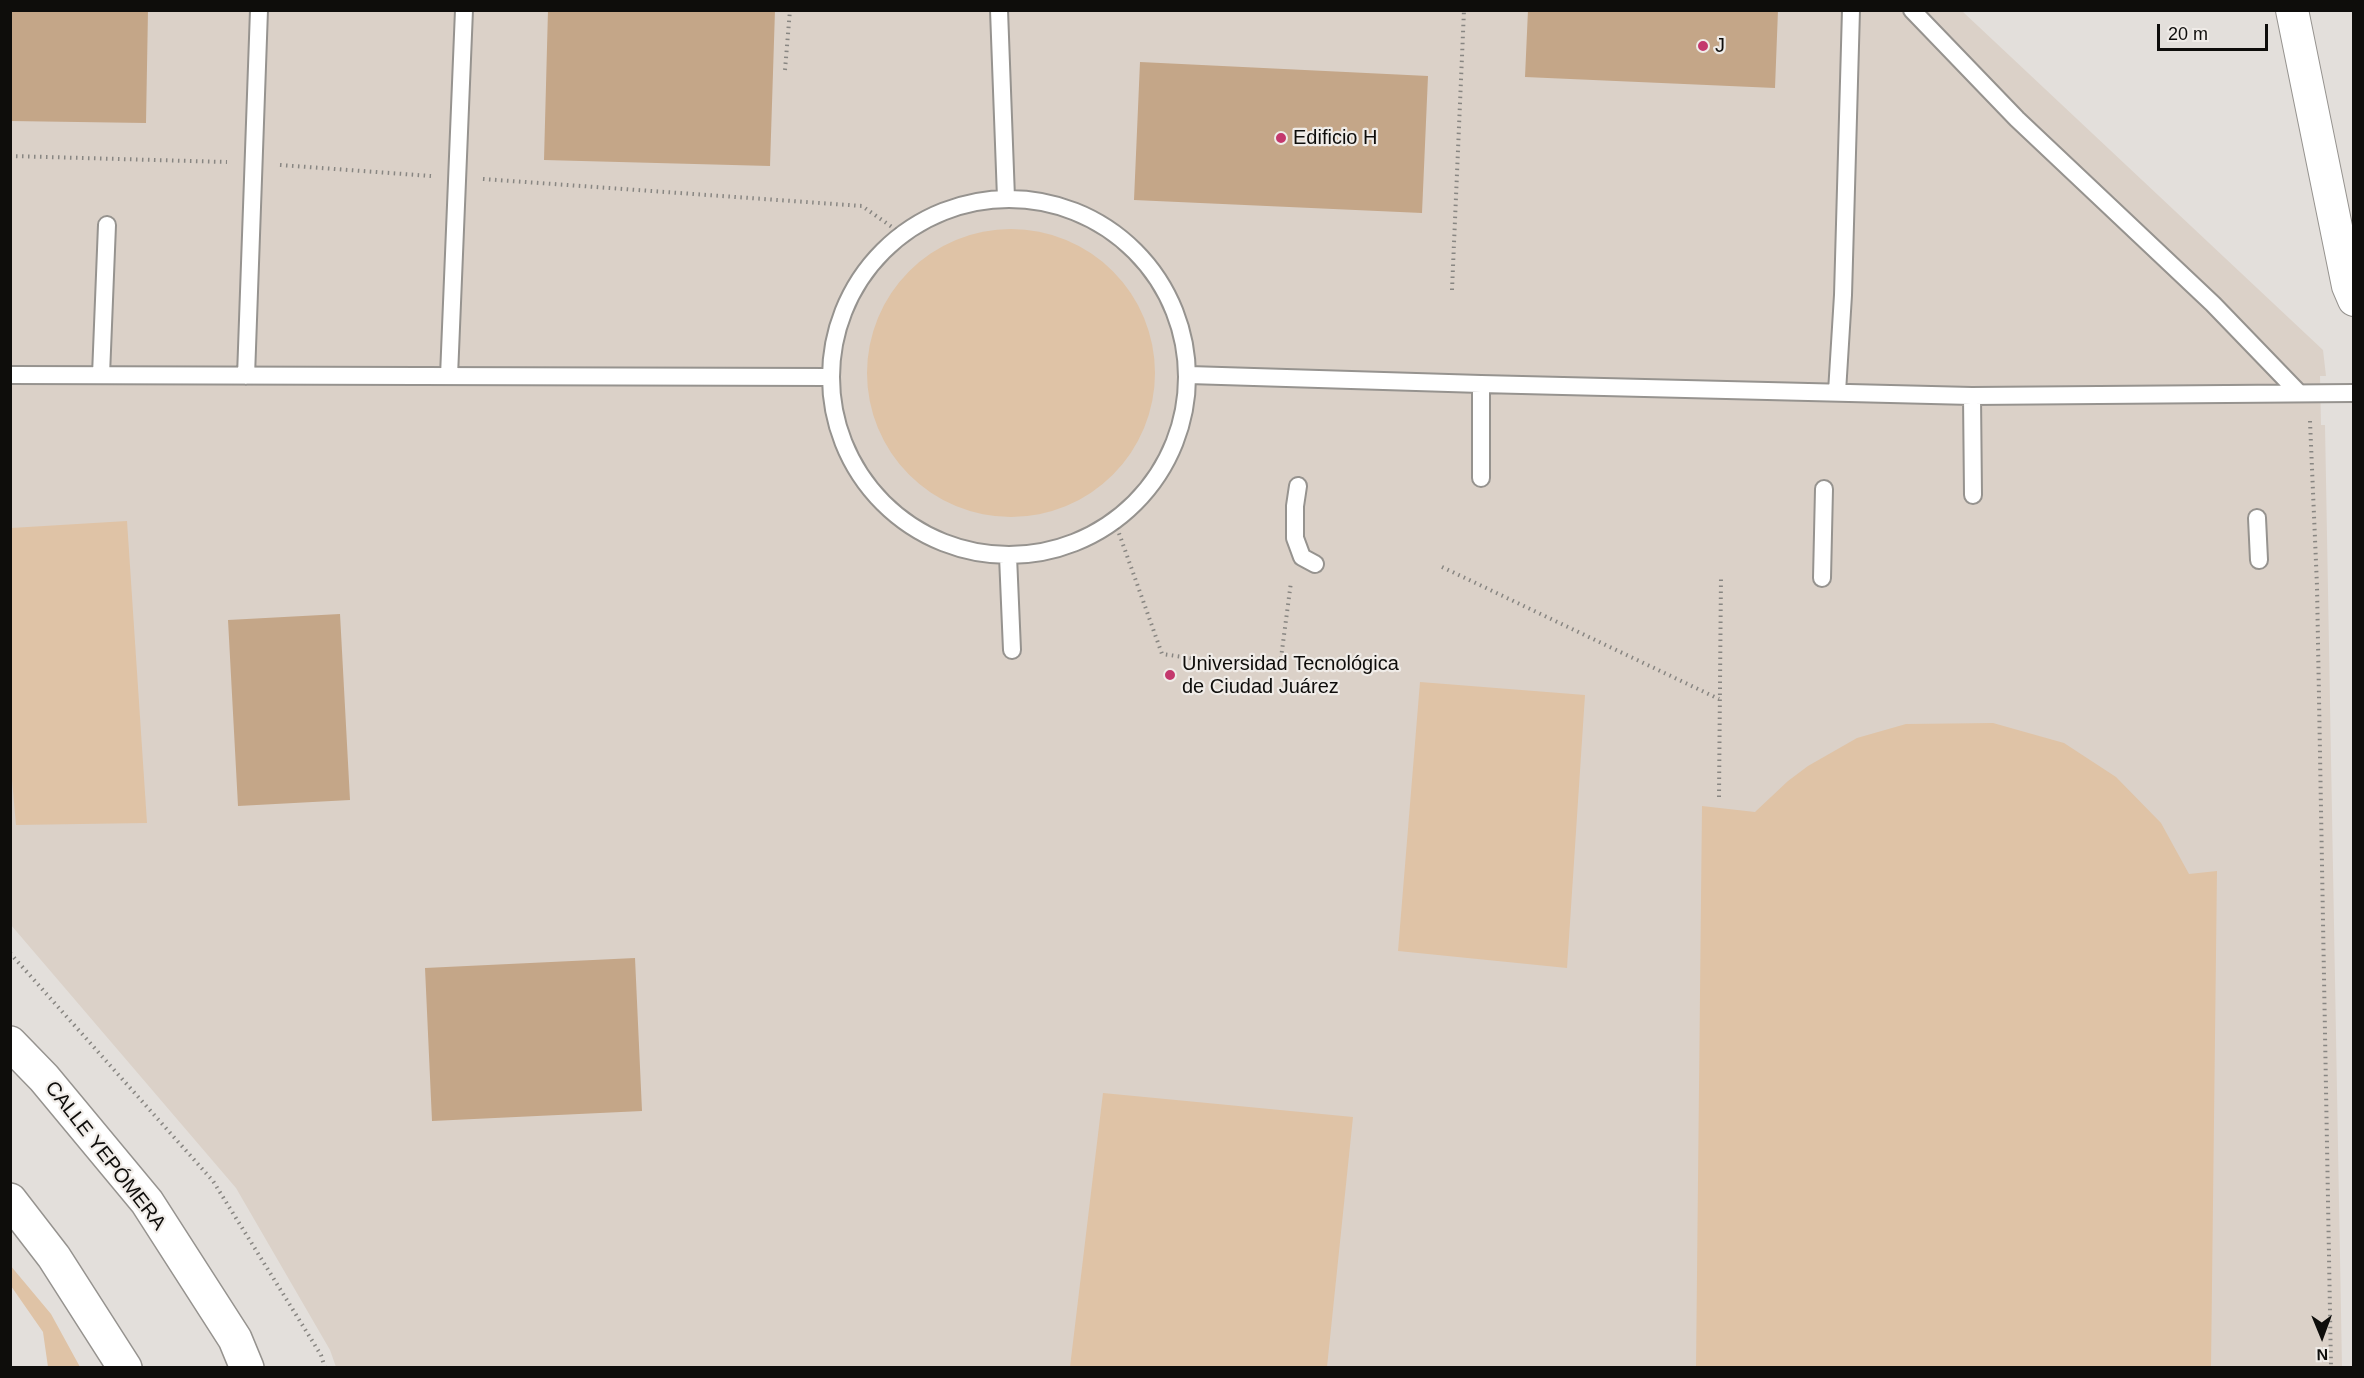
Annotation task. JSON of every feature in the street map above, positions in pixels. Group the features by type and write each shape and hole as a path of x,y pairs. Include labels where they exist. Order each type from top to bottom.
{"main road":[{"name":"CALLE YEPÓMERA","path":"10,1043 44,1078 147,1202 234,1340 247,1368"},
{"path":"10,1200 54,1257 125,1368"}],"street":[{"path":"2292,10 2348,286 2354,300"}],"lane":[{"path":"246,376 259,10"},
{"path":"449,376 464,10"},
{"path":"999,10 1006,198"},
{"path":"1837,393 1844,272 1851,10"},
{"path":"1912,10 2017,119 2304,393"},
{"path":"1006,198 1053,203 1097,221 1135,249 1164,286 1183,329 1189,375 1181,431 1155,482 1115,522 1064,547 1008,556 953,547 903,521 887,505 864,481 838,432 829,377 838,322 863,273 902,234 951,208 1006,198"},
{"path":"101,375 107,225"},
{"path":"10,375 829,377"},
{"path":"1189,375 1972,396 2354,393"},
{"path":"1481,384 1481,478"},
{"path":"1972,396 1973,495"},
{"path":"1298,486 1294,530 1298,549 1308,560"},
{"path":"1822,578 1824,489"},
{"path":"2257,518 2259,560"},
{"path":"1008,556 1012,650"}],"path":[{"path":"785,70 790,10"},
{"path":"1452,290 1464,10"},
{"path":"2304,393 2317,586 2331,1368"},
{"path":"1115,522 1162,654 1261,668 1274,667 1281,658 1289,586 1308,560"},
{"path":"1442,567 1719,699"},
{"path":"1719,797 1721,575"},
{"path":"10,953 213,1181 321,1355 325,1368"}],"shaded area":[{"name":"Universidad Tecnológica de Ciudad Juárez","path":"10,11 1962,11 2323,350 2326,376 2320,376 2321,425 2325,425 2342,1367 336,1367 330,1350 236,1188 11,925"},
{"path":"1011,229 1039,232 1066,240 1091,253 1113,271 1131,293 1144,318 1152,345 1155,373 1152,401 1144,428 1131,453 1113,475 1091,493 1066,506 1039,514 1011,517 983,514 956,506 931,493 909,475 891,453 878,428 870,401 867,373 870,345 878,318 891,293 909,271 931,253 956,240 983,232"},
{"path":"127,521 147,823 16,825 10,757 11,528"},
{"path":"1420,682 1585,695 1567,968 1398,951"},
{"path":"1993,723 2064,743 2116,777 2161,823 2189,874 2217,871 2211,1367 1696,1367 1702,806 1755,812 1808,766 1857,738 1906,724"},
{"path":"1103,1093 1353,1117 1327,1367 1070,1367"},
{"path":"10,1265 51,1314 80,1367 48,1367 43,1332 11,1286"}],"building":[{"path":"10,10 148,10 146,123 10,121"},
{"path":"548,10 775,10 770,166 544,160"},
{"path":"1528,10 1778,10 1775,88 1525,77"},
{"name":"Edificio H","path":"1140,62 1428,76 1422,213 1134,200"},
{"path":"340,614 350,800 238,806 228,620"},
{"path":"635,958 642,1111 432,1121 425,968"}],"place":[{"name":"J","path":"1703,46"},
{"name":"Edificio H","path":"1281,138"},
{"name":"Universidad Tecnológica de Ciudad Juárez","path":"1170,675"}]}
